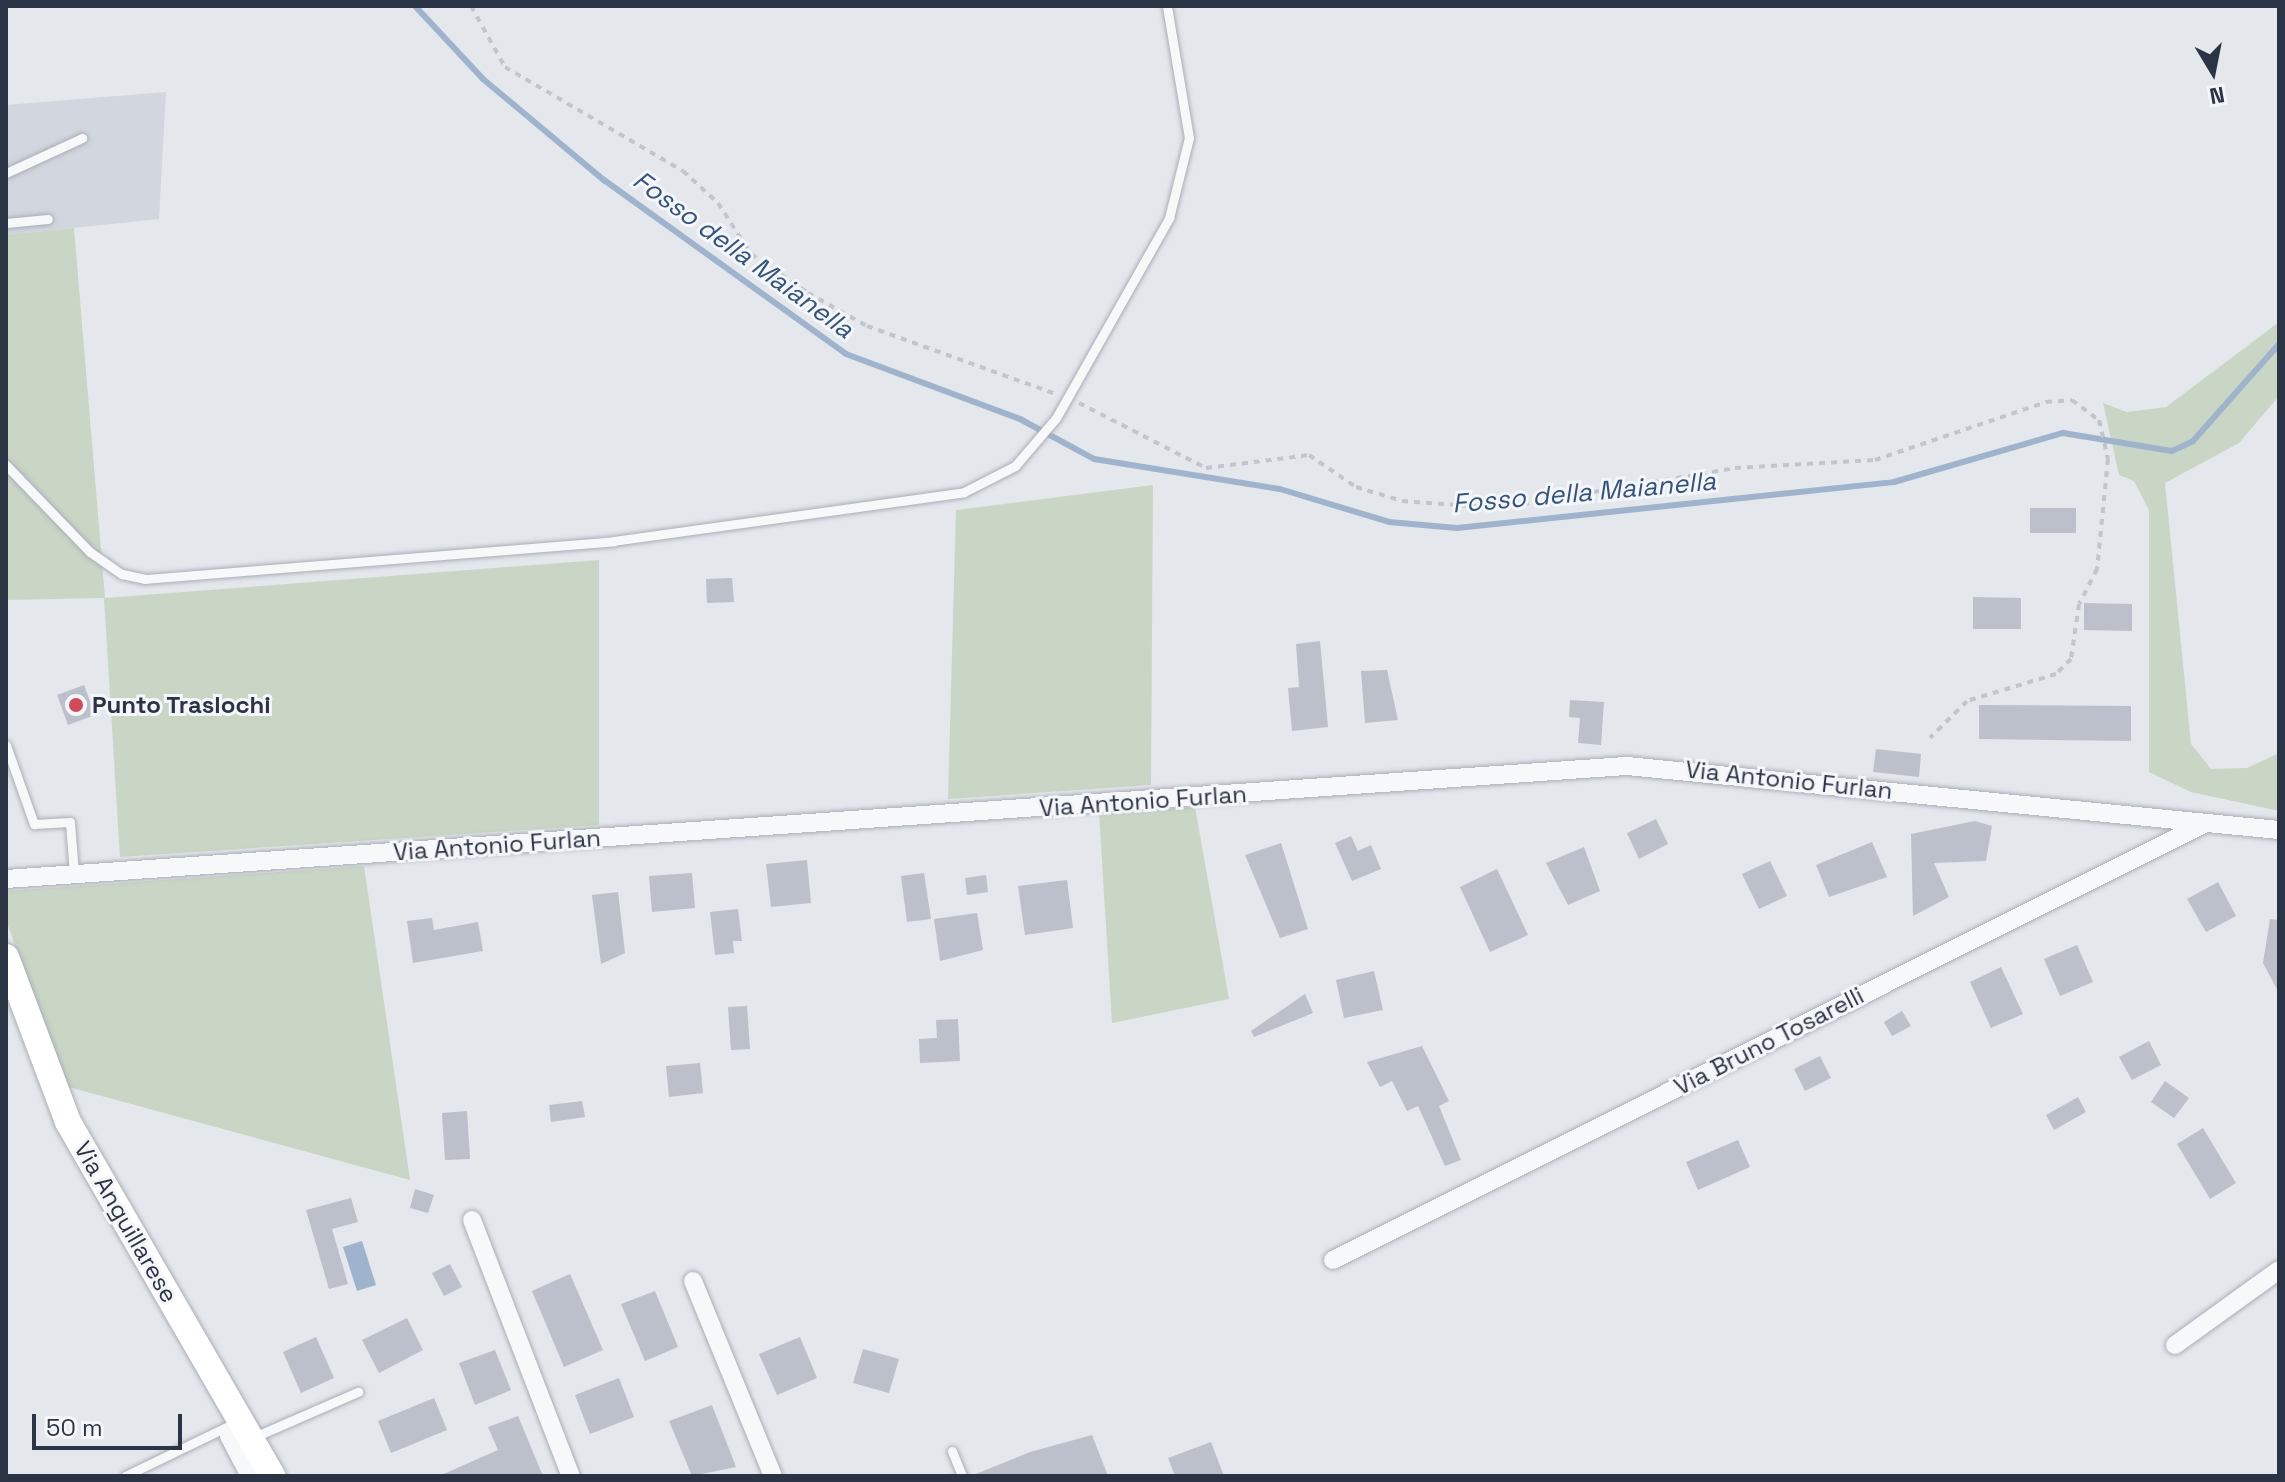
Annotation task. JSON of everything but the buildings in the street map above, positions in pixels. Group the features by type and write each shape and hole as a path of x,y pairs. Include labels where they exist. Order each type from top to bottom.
{"main road":[{"name":"Via Anguillarese","path":"6,957 68,1122 241,1432 272,1476"}],"street":[{"name":"Via Antonio Furlan","path":"6,879 1627,766 2279,830"},
{"name":"Via Bruno Tosarelli","path":"1333,1260 2206,823"},
{"path":"472,1220 571,1476"},
{"path":"2175,1345 2279,1270"},
{"path":"693,1281 773,1476"},
{"path":"241,1432 250,1476"}],"lane":[{"path":"6,465 90,552 122,574 145,579 613,541 928,500 991,481 1037,442 1056,418 1169,218 1188,160 1167,6"},
{"path":"6,173 82,138"},
{"path":"6,223 48,219"},
{"path":"6,745 34,824 70,822 74,874"},
{"path":"125,1476 358,1392"},
{"path":"952,1451 962,1476"}],"path":[{"path":"471,6 505,67 683,171 718,203 751,254 808,293 867,326 1069,398 1206,468 1309,455 1356,487 1389,498 1499,508 1735,468 1843,466 2072,400 2099,420 2108,459 2097,569 2079,604 2071,659 2056,674 1967,701 1930,738"}],"shaded area":[{"path":"166,92 159,219 6,235 6,105"}],"green space":[{"path":"74,228 105,598 599,560 599,825 120,857 104,598 6,600 6,235"},
{"path":"2279,322 2279,396 2239,443 2165,483 2191,744 2211,769 2247,768 2279,753 2279,811 2191,792 2149,772 2149,510 2134,481 2119,475 2103,403 2127,412 2166,407"},
{"path":"1153,485 1151,785 948,799 956,510"},
{"path":"1195,807 1229,999 1112,1023 1099,813"},
{"path":"364,866 410,1180 65,1086 6,920 6,891"}],"water":[{"path":"362,1241 376,1285 357,1291 343,1247"}],"waterway":[{"name":"Fosso della Maianella","path":"415,6 483,79 604,180 846,354 1020,419 1094,459 1280,489 1389,522 1457,528 1894,482 2063,433 2172,451 2193,441 2279,344"}],"place":[{"name":"Punto Traslochi","path":"76,705"}]}
